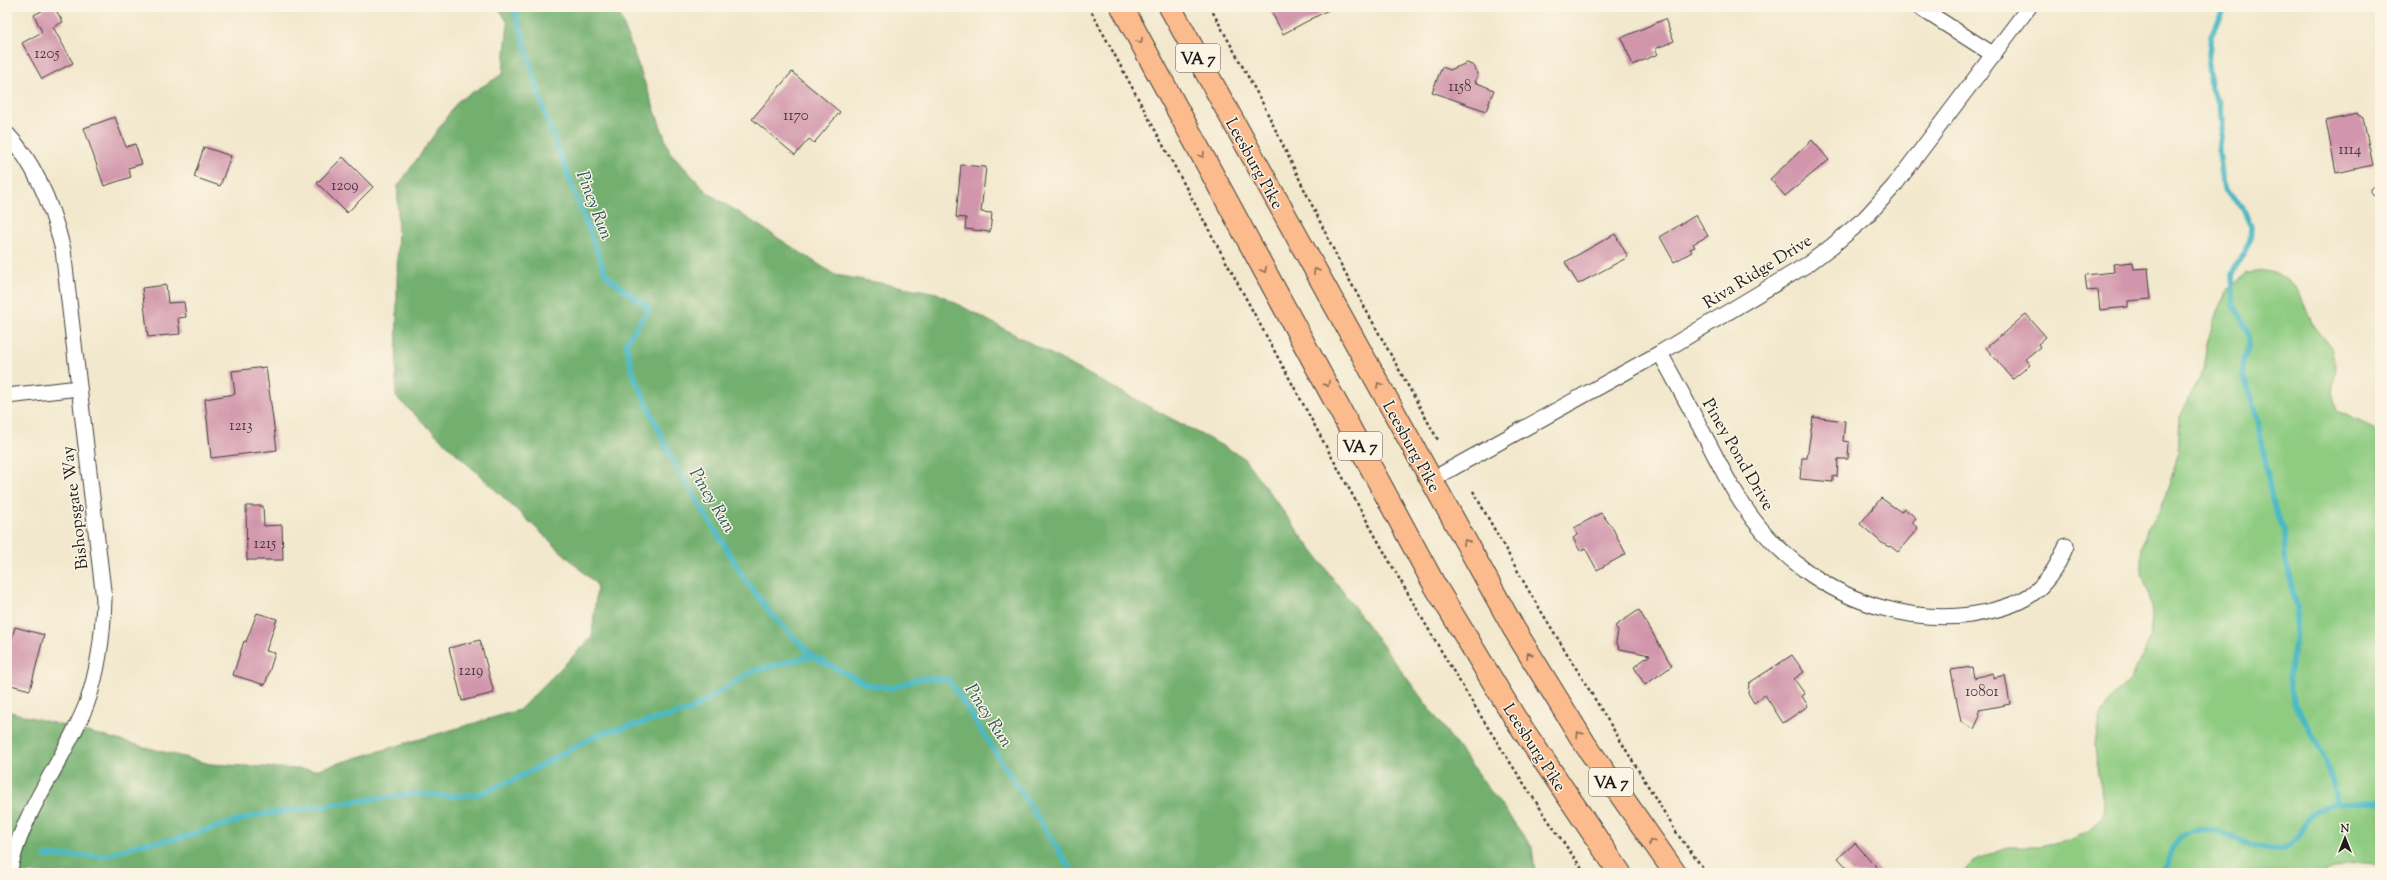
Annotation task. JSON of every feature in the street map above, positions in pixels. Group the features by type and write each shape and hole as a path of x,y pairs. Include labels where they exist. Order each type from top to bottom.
{"highway":[{"name":"Leesburg Pike","path":"1122,7 1434,584 1515,718 1620,873"},
{"name":"Leesburg Pike","path":"1170,7 1432,480 1550,689 1675,873"}],"street":[{"path":"1919,7 1994,55"},
{"name":"Riva Ridge Drive","path":"1432,480 1660,353 1808,264 1865,218 1894,186 2029,7"},
{"name":"Bishopsgate Way","path":"7,134 30,165 46,196 58,230 63,250 104,599 103,632 98,666 87,702 26,819 9,873"},
{"name":"Piney Pond Drive","path":"1660,353 1740,502 1760,529 1783,553 1809,574 1838,592 1868,604 1891,610 1932,616 1963,616 1998,610 2016,605 2034,594 2047,581 2058,566 2066,546"},
{"path":"7,396 79,388"}],"path":[{"path":"1089,7 1368,525 1481,714 1585,873"},
{"path":"1210,7 1263,104 1340,263 1438,440"},
{"path":"1473,491 1530,593 1678,835 1707,873"}],"green space":[{"path":"498,7 617,7 670,152 707,192 835,275 937,293 1243,457 1532,847 1535,873 7,873 7,711 210,764 315,770 519,710 592,637 597,585 396,397 398,186 458,101 503,74 508,23"},
{"path":"2265,271 2278,274 2296,287 2312,323 2331,347 2336,369 2332,392 2337,411 2380,431 2380,866 2374,863 2359,862 2335,867 2322,873 1962,873 1976,860 2008,847 2038,847 2068,841 2088,831 2104,814 2105,803 2098,776 2095,744 2099,721 2111,698 2130,679 2144,654 2150,634 2153,610 2142,573 2142,548 2147,529 2161,509 2172,476 2178,454 2180,417 2203,371 2207,343 2217,311 2228,289 2247,273"}],"building":[{"path":"49,7 54,7 63,22 53,27 73,63 42,79 22,43 42,32 34,15"},
{"path":"1269,7 1334,7 1283,34"},
{"path":"1665,19 1674,41 1655,49 1658,54 1633,65 1621,38"},
{"path":"1467,63 1474,66 1478,74 1475,82 1494,90 1486,111 1432,92 1442,67 1450,70"},
{"path":"792,72 840,112 814,143 809,139 795,155 752,119"},
{"path":"2357,114 2363,118 2373,165 2336,173 2326,121"},
{"path":"115,117 126,147 135,144 142,164 128,168 131,177 104,186 84,128"},
{"path":"1812,140 1829,160 1785,196 1770,179"},
{"path":"204,147 231,156 220,186 194,177"},
{"path":"343,157 373,187 347,213 317,183"},
{"path":"961,165 986,167 981,212 992,213 990,232 965,229 966,218 956,217"},
{"path":"1696,215 1708,236 1693,244 1695,247 1690,249 1692,252 1674,262 1660,237"},
{"path":"1615,234 1628,257 1578,284 1565,262"},
{"path":"2133,262 2134,269 2148,268 2151,299 2128,301 2128,307 2100,310 2098,290 2087,291 2085,275 2114,272 2113,264"},
{"path":"166,285 168,303 184,302 186,317 178,318 180,334 148,337 142,288"},
{"path":"2026,314 2046,337 2038,344 2040,347 2025,359 2030,365 2013,379 1986,348"},
{"path":"266,367 277,450 211,458 205,399 235,394 232,371"},
{"path":"1813,417 1845,421 1843,441 1849,442 1848,459 1838,459 1837,477 1833,476 1833,482 1800,479 1802,458 1807,458"},
{"path":"1881,498 1901,512 1904,508 1916,518 1912,523 1918,528 1898,552 1890,546 1889,547 1882,543 1860,524"},
{"path":"246,506 263,506 264,526 282,525 283,560 247,560"},
{"path":"1601,513 1612,527 1626,554 1597,570 1585,548 1580,551 1573,538 1578,535 1574,528"},
{"path":"1639,610 1672,666 1645,685 1634,667 1650,655 1620,649 1616,642 1618,631 1615,626"},
{"path":"257,613 277,619 266,651 275,653 265,685 233,675 244,641 246,642"},
{"path":"15,627 44,635 30,690 7,684 7,657"},
{"path":"480,640 494,693 462,701 449,648"},
{"path":"1792,655 1804,672 1794,679 1805,694 1802,696 1808,706 1783,723 1765,695 1754,703 1748,693 1749,683"},
{"path":"1972,667 1974,678 1993,673 1993,678 2005,675 2010,704 1979,710 1980,716 1974,729 1961,722 1951,670"},
{"path":"1855,843 1882,873 1852,873 1838,858"}],"waterway":[{"name":"Piney Run","path":"514,7 546,117 606,275 649,309 626,342 632,371 671,457 744,578 772,615 812,656 868,685 892,688 921,678 949,680 1073,873"},
{"path":"2225,7 2211,35 2208,64 2210,87 2219,102 2223,121 2219,152 2224,189 2243,208 2251,226 2250,241 2232,274 2234,305 2249,336 2249,347 2243,360 2243,375 2251,396 2262,442 2272,500 2284,531 2285,557 2297,608 2295,643 2289,677 2293,702 2316,740 2334,784 2336,802"},
{"path":"45,856 106,856 137,845 176,839 258,815 409,794 455,796 479,794 514,780 599,734 689,711 753,671 812,656"},
{"name":"Piney Run","path":"2163,873 2171,853 2179,839 2195,831 2207,830 2219,832 2255,845 2279,849 2292,843 2309,818 2320,808 2342,803 2380,802"}]}
